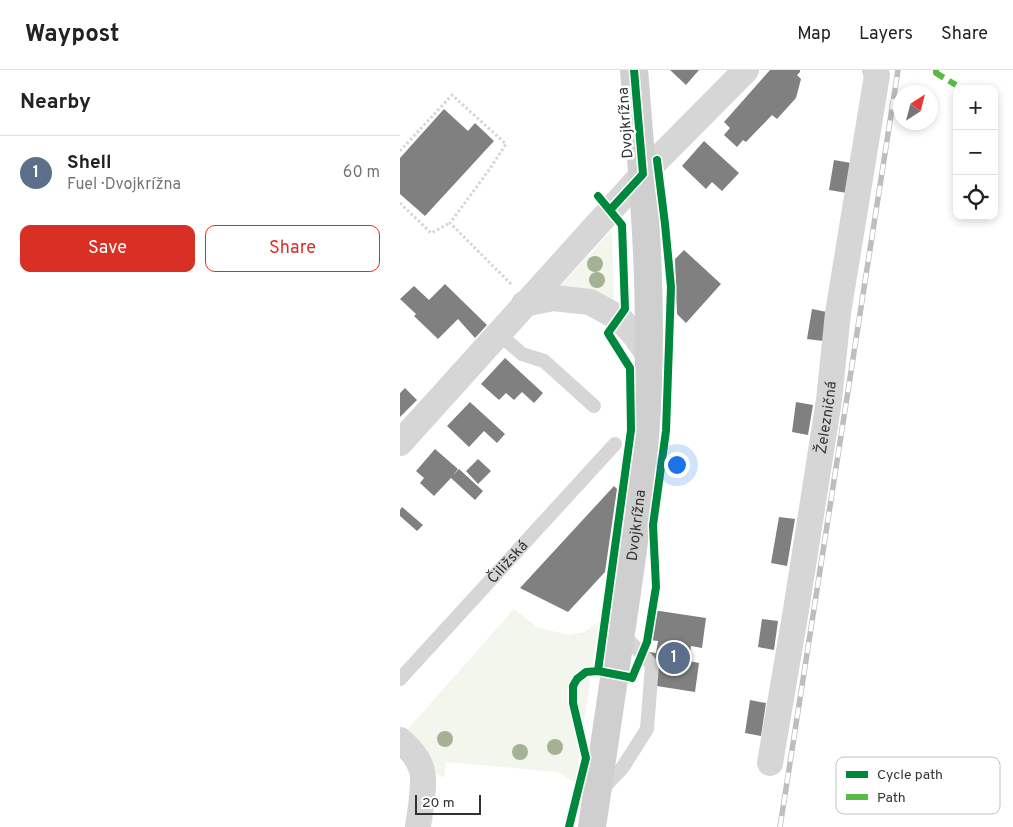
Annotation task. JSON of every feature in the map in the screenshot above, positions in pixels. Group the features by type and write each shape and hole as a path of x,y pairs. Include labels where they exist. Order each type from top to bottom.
{"street":[{"name":"Dvojkrížna","path":"592,827 627,592 645,436 648,354 647,269 634,70"},
{"path":"400,443 498,333 521,297 746,70"},
{"name":"Železničná","path":"770,763 829,400 838,313 877,75 875,70"},
{"path":"521,297 590,302 619,318 634,334 648,354"},
{"path":"400,740 421,766 422,784 418,827"}],"lane":[{"path":"498,333 522,354 544,361 594,406"},
{"name":"Čiližská","path":"400,679 615,444"},
{"path":"596,796 623,767 647,730 652,665 621,631"}],"path":[{"path":"400,151 452,95 506,144 450,223 431,233 400,203"},
{"path":"450,223 521,297"}],"shaded area":[{"path":"612,230 614,302 560,286"},
{"path":"514,609 537,627 568,635 585,632 599,621 575,783 558,772 446,762 444,778 432,772 407,730"}],"building":[{"path":"670,70 699,70 686,85"},
{"path":"770,70 800,70 797,75 801,79 796,98 777,119 772,115 746,142 743,140 737,147 724,135 730,128 724,122"},
{"path":"444,109 468,131 475,123 494,141 425,216 400,194 400,158"},
{"path":"704,141 739,173 722,191 712,182 706,189 682,166"},
{"path":"834,160 851,163 847,193 829,190"},
{"path":"684,250 721,284 686,323 677,314 675,259"},
{"path":"445,284 487,325 475,338 458,319 438,339 414,316 416,314 400,299 414,286 429,300"},
{"path":"812,309 827,312 823,341 807,339"},
{"path":"505,358 543,393 534,403 522,392 514,400 506,393 499,400 481,384"},
{"path":"405,388 417,400 400,417 400,393"},
{"path":"470,402 505,434 497,443 484,431 469,447 447,426"},
{"path":"796,402 813,405 808,435 792,432"},
{"path":"435,449 458,469 453,475 459,469 483,491 475,500 451,478 434,496 420,483 424,478 416,471"},
{"path":"478,459 491,471 478,484 466,471"},
{"path":"614,486 617,489 605,572 568,612 520,588"},
{"path":"402,507 423,525 417,531 400,516"},
{"path":"779,517 795,519 787,566 771,563"},
{"path":"653,610 706,618 702,648 691,646 689,661 699,663 695,692 644,684 649,652 656,653 658,641 649,640"},
{"path":"762,619 778,621 774,650 758,647"},
{"path":"750,700 766,703 761,736 745,733"}],"railway":[{"path":"780,827 898,70"}],"marked path":[{"path":"936,70 936,73 956,85"}],"cycle path":[{"path":"610,210 643,174 634,70"},
{"path":"632,678 647,642 656,587 653,525 666,431 671,287 657,160"},
{"path":"598,196 622,225 625,309 608,333 630,368 631,430 598,671"},
{"path":"569,827 586,758 573,703 573,686 577,679 586,672 598,671 629,677"}],"place":[{"name":"Shell","path":"674,658"}]}
